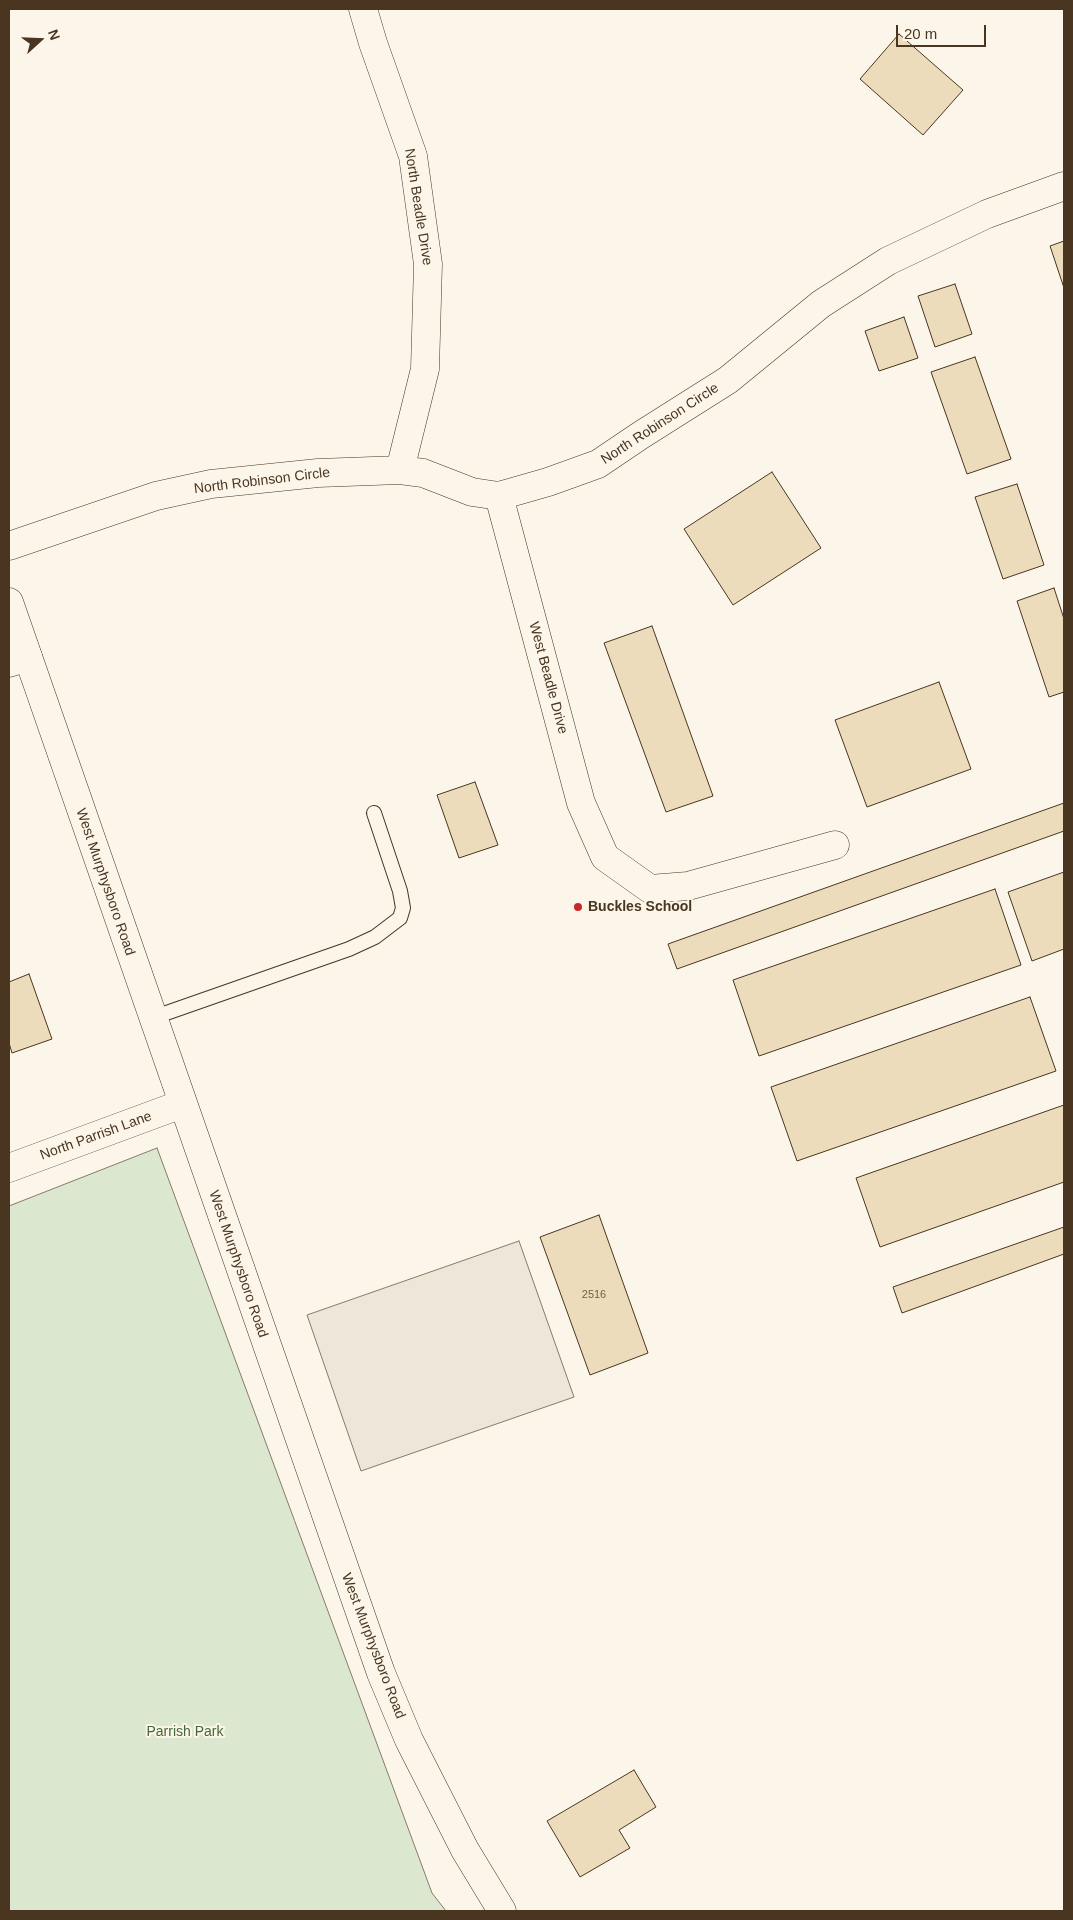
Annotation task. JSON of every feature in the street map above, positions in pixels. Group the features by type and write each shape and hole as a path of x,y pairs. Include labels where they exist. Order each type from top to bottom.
{"street":[{"name":"North Beadle Drive","path":"363,9 413,156 428,264 425,369 400,470"},
{"name":"North Robinson Circle","path":"9,546 156,496 211,484 318,473 400,470 423,473 472,492 498,496 548,482 598,464 641,434 728,380 821,304 888,262 987,214 1064,186"},
{"name":"West Beadle Drive","path":"498,496 581,803 605,857 650,889 688,886 835,844"},
{"name":"West Murphysboro Road","path":"9,602 18,660 152,1018 381,1673 409,1740 466,1850 502,1911"},
{"name":"North Parrish Lane","path":"9,1168 182,1104"}],"lane":[{"path":"152,1018 349,949 375,937 400,918 402,908 400,891 374,813"}],"green space":[{"name":"Parrish Park","path":"157,1148 432,1893 446,1911 9,1911 9,1206"}],"shaded area":[{"path":"519,1241 574,1397 361,1471 307,1315"}],"building":[{"path":"899,34 963,90 923,135 860,79"},
{"path":"1064,241 1064,288 1050,246"},
{"path":"955,284 972,334 935,347 918,296"},
{"path":"904,317 918,358 879,371 865,331"},
{"path":"975,357 1011,459 967,474 931,372"},
{"path":"772,472 821,548 733,605 684,529"},
{"path":"1017,484 1044,565 1003,579 975,497"},
{"path":"1054,588 1064,619 1064,692 1049,697 1017,601"},
{"path":"652,626 713,796 666,812 604,643"},
{"path":"939,682 971,769 867,807 835,720"},
{"path":"475,782 498,845 459,858 437,795"},
{"path":"1064,803 1064,831 677,969 668,944"},
{"path":"1064,872 1064,949 1032,961 1008,892"},
{"path":"995,889 1021,965 759,1056 733,980"},
{"path":"29,974 52,1039 12,1053 9,1043 9,982"},
{"path":"1030,997 1056,1071 797,1161 771,1087"},
{"path":"1064,1105 1064,1182 880,1247 856,1178"},
{"path":"599,1215 648,1353 590,1375 540,1237"},
{"path":"1064,1227 1064,1254 902,1313 893,1287"},
{"path":"634,1770 656,1807 619,1830 630,1848 580,1877 547,1821"}],"place":[{"name":"Buckles School","path":"578,907"}]}
